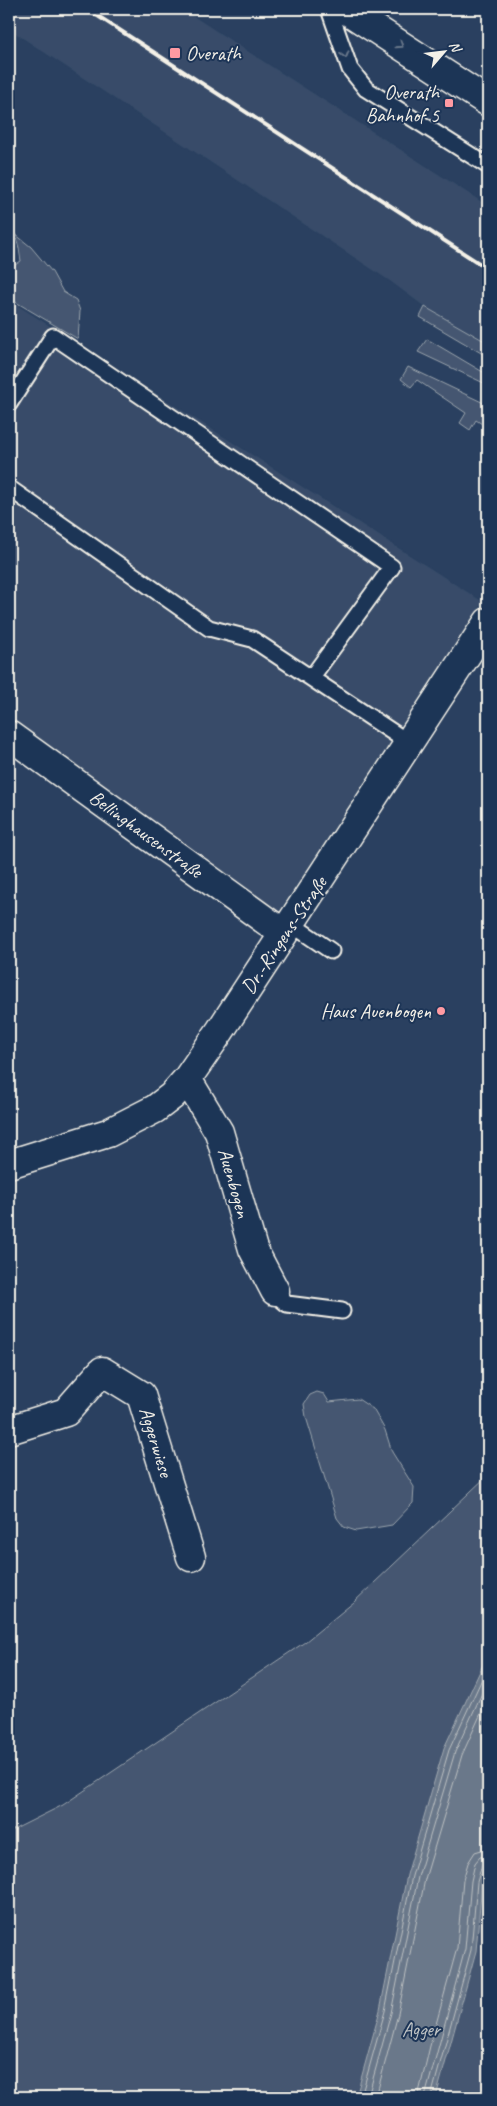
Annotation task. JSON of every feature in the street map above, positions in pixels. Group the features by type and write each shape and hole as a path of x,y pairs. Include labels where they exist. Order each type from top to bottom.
{"street":[{"path":"345,9 488,102"},
{"name":"Dr.-Ringens-Straße","path":"9,1164 108,1133 155,1109 172,1096 187,1079 220,1031 488,622"},
{"name":"Bellinghausenstraße","path":"9,735 286,928"},
{"name":"Auenbogen","path":"187,1079 219,1132 253,1248 275,1291"},
{"name":"Aggerwiese","path":"9,1430 66,1412 102,1371 141,1395 191,1557"}],"lane":[{"path":"329,9 341,38 350,69 366,89 488,166"},
{"path":"9,404 53,336 392,567 311,678"},
{"path":"9,488 209,628 252,639 409,743"},
{"path":"286,928 331,951"},
{"path":"275,1291 287,1304 342,1310"}],"shaded area":[{"path":"9,9 182,9 488,206 488,343 425,307 390,281 9,29"},
{"path":"9,300 483,602 278,913 9,719"}],"green space":[{"path":"15,234 31,247 52,272 63,292 76,300 80,311 78,339 9,298 9,261 15,265 21,261"},
{"path":"425,307 488,343 488,357 420,317"},
{"path":"427,339 488,375 488,385 418,352"},
{"path":"408,367 488,405 488,428 476,420 470,430 460,423 466,413 417,380 411,387 401,379"},
{"path":"317,1392 324,1394 329,1402 358,1399 373,1409 385,1430 392,1452 414,1487 413,1503 392,1525 356,1531 344,1527 337,1518 306,1417 304,1404 310,1395"},
{"path":"488,1475 488,2097 9,2097 9,1832 63,1805 305,1642 354,1602"}],"water":[{"name":"Agger","path":"488,1654 488,1858 482,1882 476,1951 436,2097 356,2097 380,2010 407,1875 444,1748"}],"railway":[{"path":"87,9 488,269"}],"place":[{"name":"Overath","path":"175,53"},
{"name":"Overath Bahnhof 5","path":"449,103"},
{"name":"Haus Auenbogen","path":"441,1011"}]}
